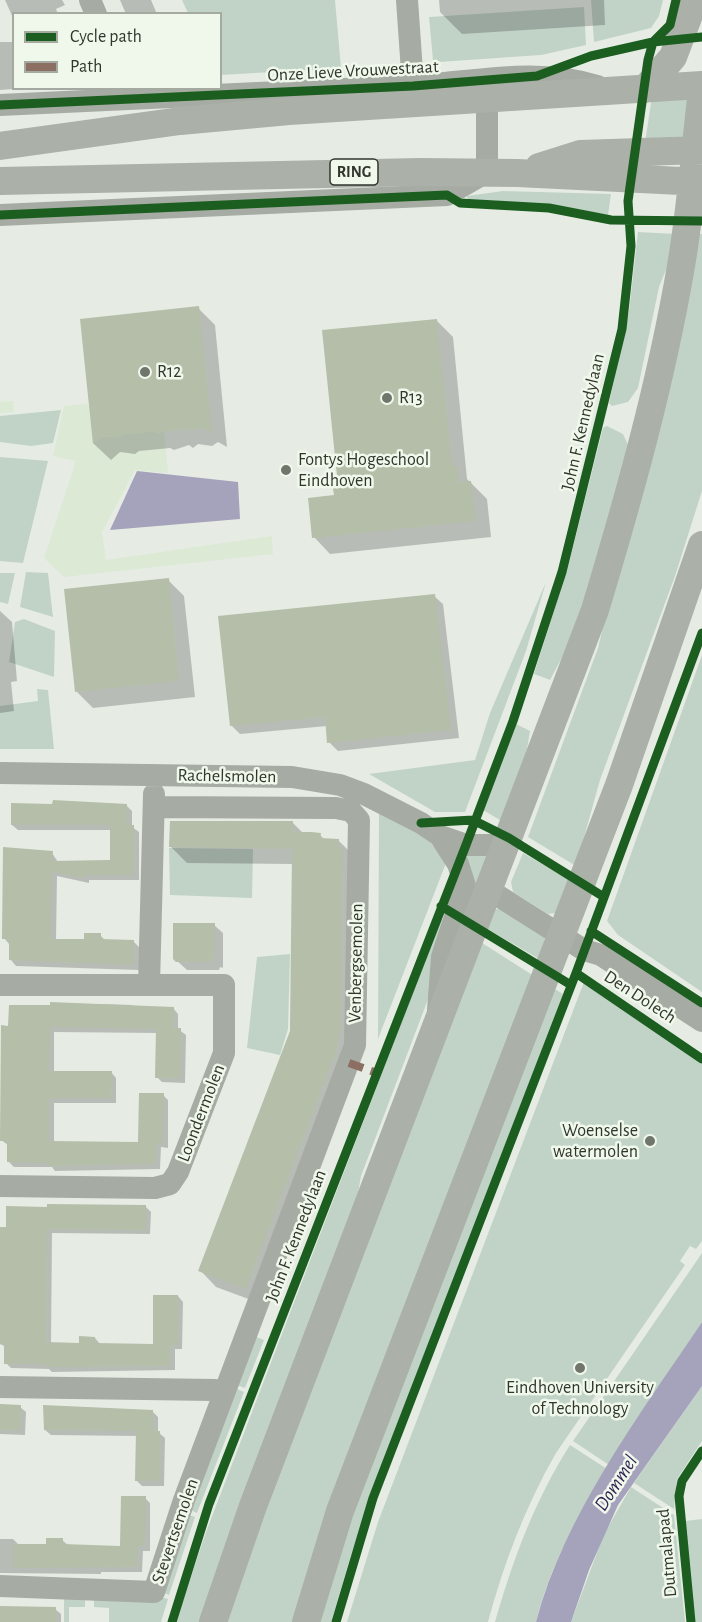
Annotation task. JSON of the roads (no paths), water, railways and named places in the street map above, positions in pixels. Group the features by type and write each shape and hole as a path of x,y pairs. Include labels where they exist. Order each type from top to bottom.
{"main road":[{"path":"645,89 673,57 692,7 698,0"},
{"name":"Onze Lieve Vrouwestraat","path":"0,146 267,113 702,85"},
{"path":"213,1622 253,1506 584,644 623,516 667,338 697,182 702,90"},
{"path":"517,173 580,154 699,150"},
{"name":"RING","path":"1,181 338,172 487,172 697,182"},
{"path":"306,1622 340,1511 619,785 702,545"}],"street":[{"path":"407,0 413,86"},
{"name":"Onze Lieve Vrouwestraat","path":"0,105 131,94 413,86 537,76 580,81 610,91"},
{"path":"0,215 447,195 487,172 487,99"},
{"name":"Rachelsmolen","path":"0,773 292,777 340,786 421,823 440,837 458,864 465,886 442,957 438,979 437,1022"},
{"path":"149,985 154,775"},
{"name":"Venbergsemolen","path":"154,807 336,808 351,811 359,820 355,1045 260,1297"},
{"name":"Rachelsmolen","path":"440,837 474,846 506,845"},
{"path":"489,890 561,934"},
{"name":"Den Dolech","path":"561,934 584,950 596,968 702,1038"},
{"name":"Den Dolech","path":"584,950 601,954 702,1021"},
{"name":"Loondermolen","path":"0,985 224,985 224,1053 178,1172 170,1184 155,1188 0,1186"},
{"name":"Stevertsemolen","path":"0,1586 154,1592 184,1500 260,1297"},
{"path":"0,1387 224,1392"}],"water":[{"path":"137,471 238,482 240,519 110,530"},
{"name":"Dommel","path":"702,1322 702,1386 618,1505 589,1570 571,1622 536,1622 565,1543 585,1504 630,1429"}],"place":[{"name":"R12","path":"145,372"},
{"name":"R13","path":"387,398"},
{"name":"Fontys Hogeschool Eindhoven","path":"286,470"},
{"name":"Woenselse watermolen","path":"650,1141"},
{"name":"Eindhoven University of Technology","path":"580,1368"}]}
